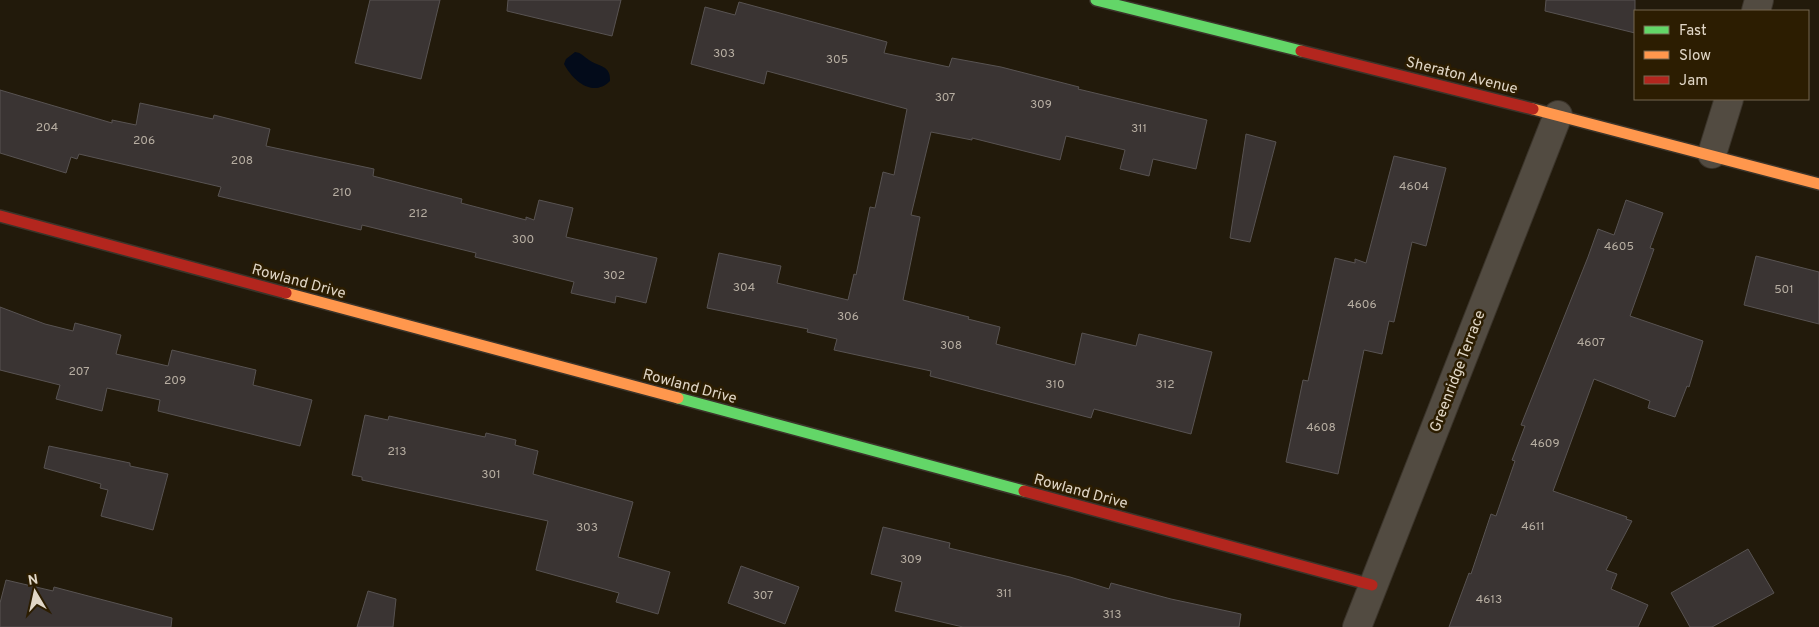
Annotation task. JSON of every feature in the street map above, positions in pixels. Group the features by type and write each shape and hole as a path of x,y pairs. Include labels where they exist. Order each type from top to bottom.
{"street":[{"name":"Sheraton Avenue","path":"1096,0 1712,154 1819,184"},
{"path":"1712,154 1729,100"},
{"name":"Greenridge Terrace","path":"1357,627 1558,115"},
{"name":"Rowland Drive","path":"0,216 1372,585"}],"water":[{"path":"575,52 604,67 609,72 610,81 604,86 590,88 578,81 564,64 566,59"}],"building":[{"path":"370,0 440,0 421,79 355,63"},
{"path":"508,0 621,0 612,36 507,11"},
{"path":"1546,0 1635,0 1634,33 1545,11"},
{"path":"739,2 887,42 884,53 949,67 952,58 1001,67 1079,87 1078,89 1207,120 1196,169 1153,159 1149,176 1120,169 1125,150 1066,136 1060,160 972,138 972,140 931,132 911,215 920,217 903,300 1000,327 996,344 1075,365 1082,333 1136,346 1139,334 1212,352 1191,434 1094,409 1091,418 930,376 931,371 834,350 837,339 807,332 808,329 707,308 719,253 781,266 777,283 848,300 854,274 856,275 870,207 875,208 883,172 894,175 907,109 767,71 764,84 691,64 705,7 735,15"},
{"path":"0,90 112,123 112,120 136,125 140,103 213,119 214,115 270,129 266,146 374,169 373,176 462,199 461,203 526,220 526,217 534,220 539,200 573,208 566,237 657,258 646,303 616,296 615,303 571,293 574,282 475,257 476,253 362,225 361,230 218,196 221,187 79,154 77,159 71,157 66,173 0,153"},
{"path":"1246,134 1276,142 1250,242 1230,238"},
{"path":"1394,156 1446,168 1426,246 1412,242 1394,322 1389,321 1382,354 1364,350 1338,474 1286,462 1303,380 1308,381 1335,258 1355,263 1355,259 1366,263"},
{"path":"1626,200 1663,213 1650,248 1654,249 1630,316 1703,341 1689,387 1687,386 1675,417 1648,408 1650,401 1594,379 1553,491 1627,517 1626,519 1632,521 1606,570 1617,574 1611,589 1648,605 1638,627 1449,627 1469,573 1471,574 1491,514 1496,516 1515,461 1512,460 1525,426 1521,425 1598,229 1614,235"},
{"path":"1756,256 1819,272 1819,324 1744,305"},
{"path":"0,307 45,324 73,331 75,323 121,335 116,354 168,366 172,350 256,370 253,385 312,400 300,446 158,411 160,400 107,388 102,411 56,399 60,385 0,370"},
{"path":"365,415 388,420 389,416 485,437 486,433 516,440 515,445 538,451 533,474 633,502 618,557 670,572 658,614 616,602 619,593 536,570 548,521 362,480 362,477 352,475"},
{"path":"49,446 130,463 130,466 168,474 153,530 101,516 108,490 100,488 101,484 44,468"},
{"path":"883,527 950,543 949,548 1070,577 1109,589 1111,583 1171,599 1241,614 1239,627 963,627 895,611 902,582 871,574"},
{"path":"1748,549 1774,593 1712,627 1690,627 1671,593"},
{"path":"741,566 799,587 785,624 728,603"},
{"path":"6,580 53,591 54,587 172,618 171,627 0,627 0,603"},
{"path":"368,591 396,599 393,627 357,627"}],"traffic: fast":[{"path":"1096,0 1301,51"},
{"path":"678,398 1024,491"}],"traffic: slow":[{"path":"1533,109 1819,184"},
{"path":"286,293 678,398"}],"traffic: jam":[{"path":"1301,51 1533,109"},
{"path":"0,216 286,293"},
{"path":"1024,491 1372,585"}]}
